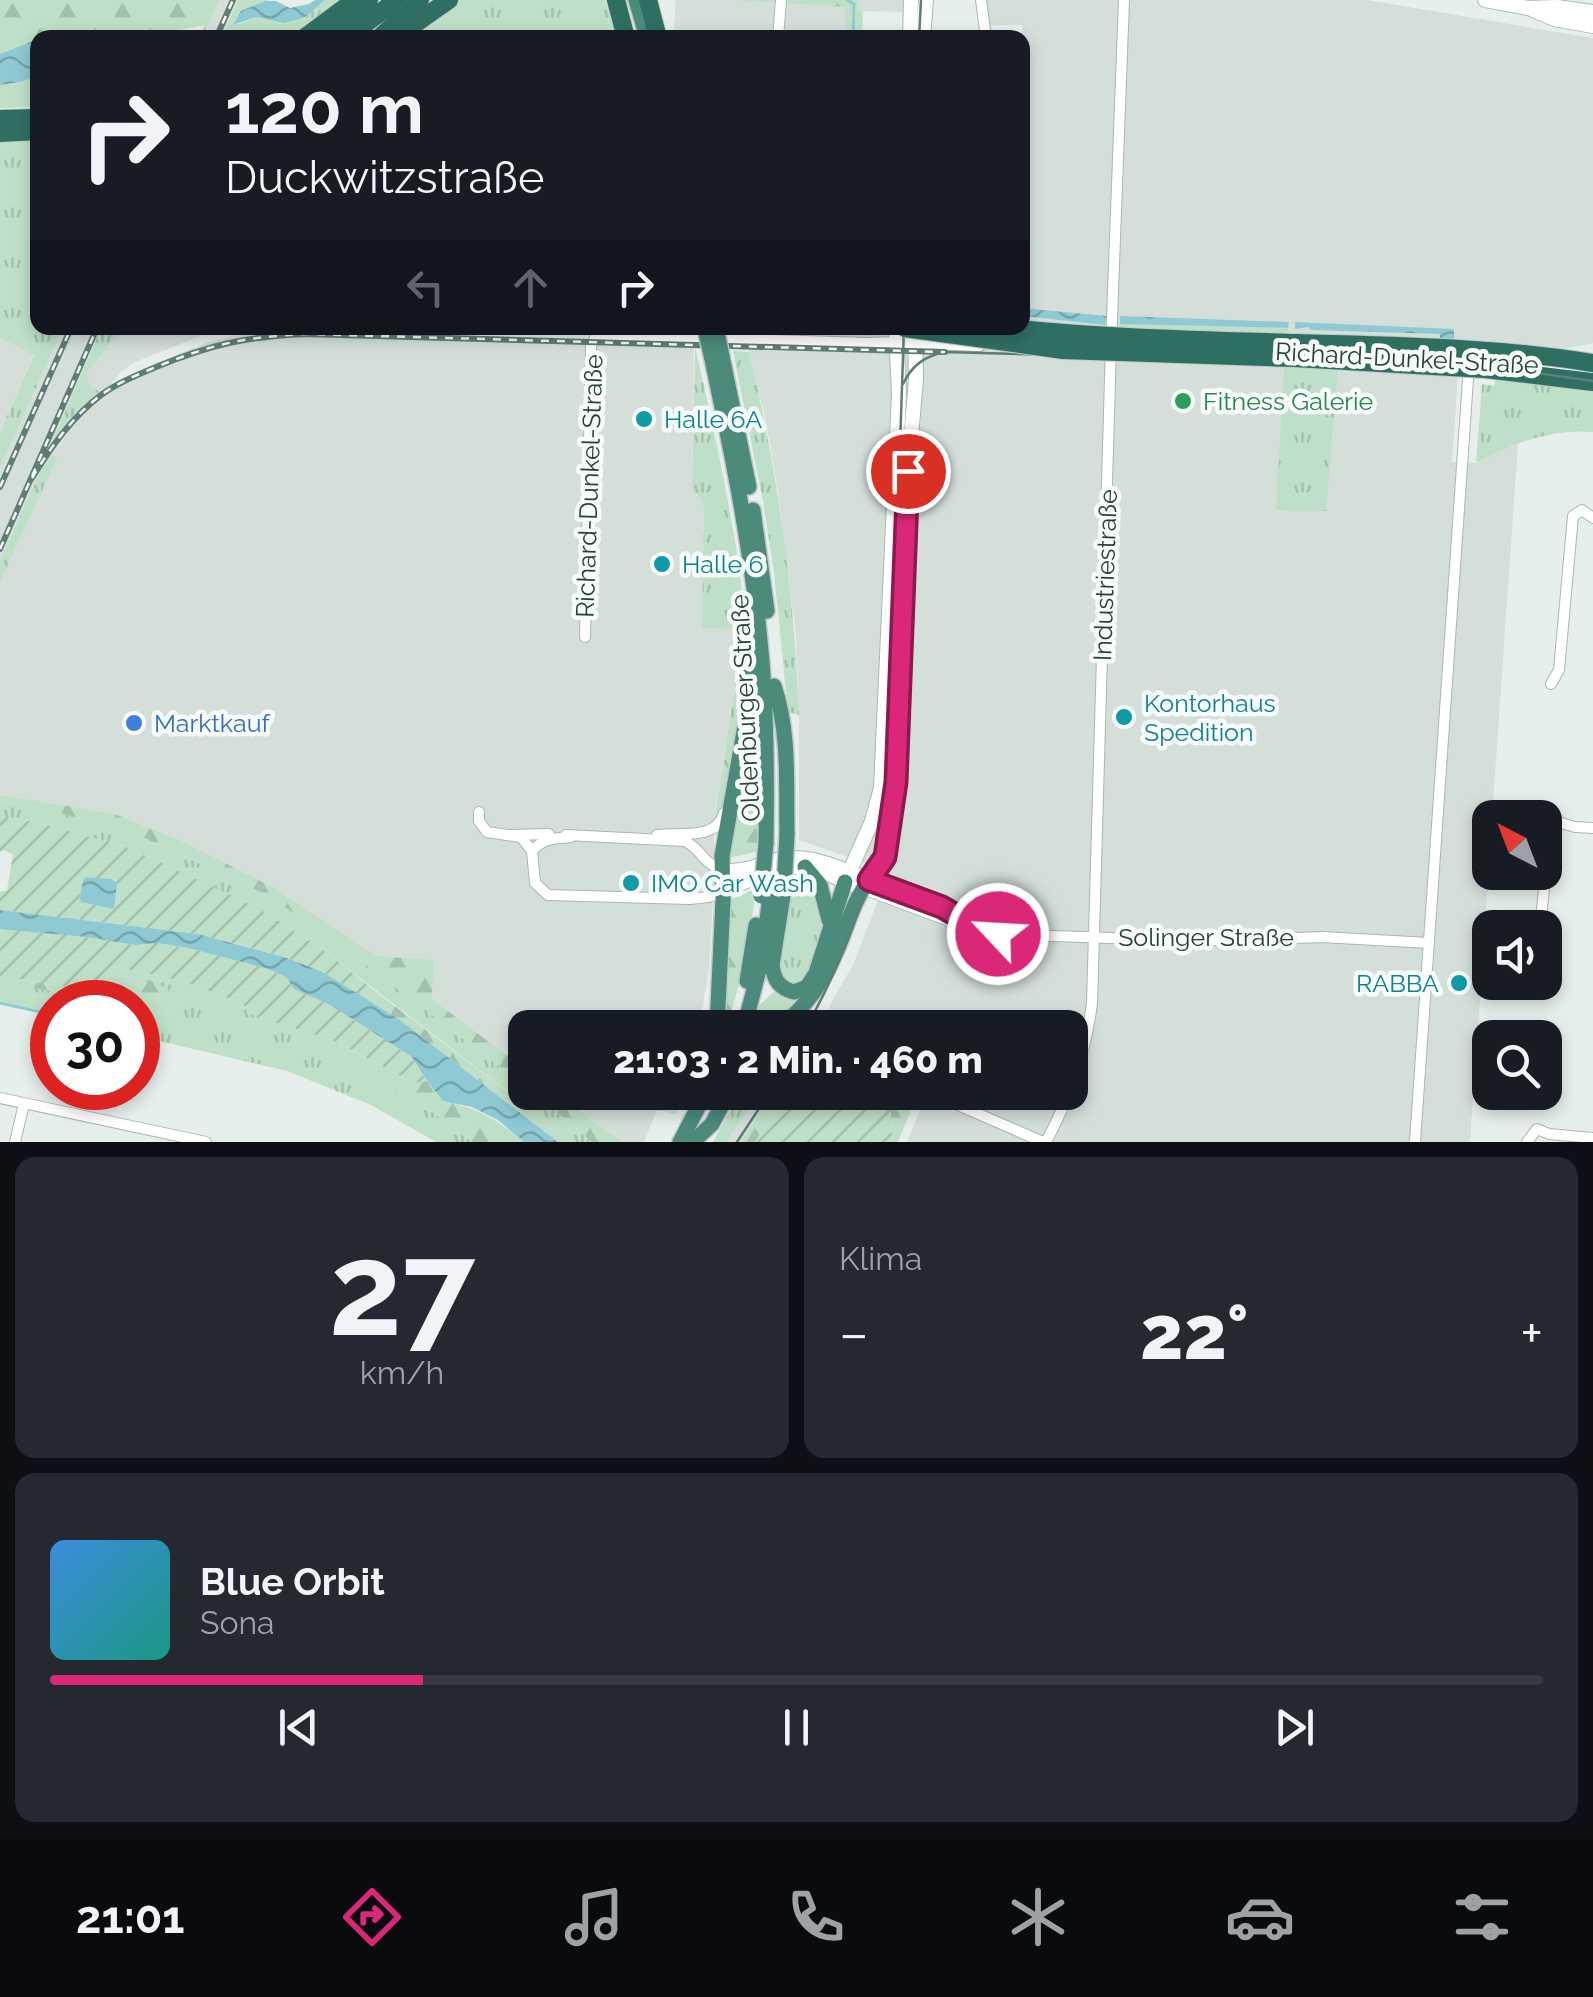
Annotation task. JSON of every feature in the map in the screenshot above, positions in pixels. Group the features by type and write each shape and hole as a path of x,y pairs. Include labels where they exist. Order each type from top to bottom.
{"highway":[{"path":"315,30 355,0"},
{"path":"336,30 369,0"},
{"path":"357,30 397,0"},
{"path":"388,30 420,0"},
{"path":"406,30 449,0"},
{"path":"636,0 645,30"},
{"path":"648,0 656,30"},
{"path":"619,3 624,30"},
{"path":"619,3 631,30"},
{"path":"0,120 30,118"},
{"path":"0,133 30,131"},
{"path":"1030,330 1439,347 1593,364"},
{"name":"Oldenburger Straße","path":"708,335 753,512 786,754 772,892 748,1010"},
{"name":"Oldenburger Straße","path":"716,335 756,610 776,839"},
{"path":"903,335 1063,350 1390,362 1593,382"},
{"path":"718,1010 726,825 749,703 750,630 756,610"},
{"path":"776,839 772,965 773,977 780,986 794,992 812,981 847,877"},
{"path":"805,867 820,885 830,924"},
{"path":"801,1010 820,984 854,903 866,885"},
{"name":"Oldenburger Straße","path":"739,1010 772,892"},
{"path":"680,1142 697,1110"},
{"path":"693,1141 709,1110"},
{"path":"693,1141 712,1124 720,1110"}],"main road":[{"path":"910,30 911,0"},
{"path":"924,30 926,0"},
{"path":"1485,0 1593,26"},
{"path":"1528,8 1553,3 1593,12"},
{"path":"847,877 872,821 881,788 903,335"},
{"path":"866,885 885,857 896,782 907,485 916,379 903,335"},
{"path":"722,881 758,865 800,856 847,877"},
{"path":"722,881 796,866 847,877"},
{"name":"Solinger Straße","path":"847,877 866,885"}],"street":[{"path":"981,0 984,30"},
{"name":"Industriestraße","path":"1045,1142 1067,1102 1082,1056 1092,1003 1124,0"},
{"path":"779,30 781,2"},
{"name":"Richard-Dunkel-Straße","path":"585,637 591,346 595,338 603,335 868,343 903,335 980,345 999,345 1016,338 1470,358 1550,366 1593,375"},
{"path":"980,345 981,335"},
{"path":"1416,1142 1470,358"},
{"path":"1551,684 1558,670 1573,516 1582,510 1593,518"},
{"path":"646,839 707,832 722,822 729,791 737,780"},
{"path":"478,812 486,832 685,841 692,844 722,881 708,897 690,899 548,894 535,882 532,850 521,837 506,834"},
{"path":"1542,910 1550,831 1558,822 1593,828"},
{"path":"532,850 548,838 572,836"},
{"name":"Solinger Straße","path":"866,885 952,922 998,934 1246,940 1322,936 1429,943"},
{"path":"690,899 710,906 722,919"},
{"path":"0,1098 206,1142"},
{"path":"16,1142 24,1104"},
{"path":"970,1110 1045,1142"},
{"path":"1527,1142 1536,1129 1593,1138"}],"shaded area":[{"path":"219,0 238,0 225,30 206,30"},
{"path":"676,0 904,0 904,12 857,11 847,7 845,30 674,30"},
{"path":"986,0 1367,0 1593,38 1593,343 1458,372 1452,462 1476,463 1518,444 1493,800 1472,800 1472,890 1487,890 1486,910 1472,910 1472,1000 1480,1000 1478,1020 1472,1020 1470,1142 907,1142 920,1110 1088,1110 1088,1010 829,1010 853,965 889,872 799,840 796,637 778,491 745,335 1030,335 1030,30 1022,30 1022,25 989,25"},
{"path":"60,335 98,335 56,436 100,393 89,386 86,374 117,335 203,335 133,363 105,390 139,370 206,343 242,335 450,335 694,343 692,491 701,498 704,508 702,627 734,628 735,686 714,818 709,969 702,1010 508,1010 508,1056 432,999 434,960 376,957 273,887 180,840 112,813 0,795 0,582 56,459 50,454 0,561 0,468"},
{"path":"0,338 34,354 0,432"},
{"path":"579,1110 657,1110 644,1142 622,1142"},
{"path":"748,1110 762,1110 740,1142 727,1142"}],"green space":[{"path":"0,0 219,0 206,30 202,30 205,25 180,30 30,30 30,42 0,54"},
{"path":"238,0 268,0 241,11 234,24 257,17 284,23 307,16 325,0 350,0 309,30 225,30"},
{"path":"459,0 605,0 615,30 415,30"},
{"path":"736,0 857,0 857,11 863,11 862,30 845,30 846,7"},
{"path":"30,79 30,107 0,108 0,85"},
{"path":"30,141 30,335 60,335 0,468 0,432 34,355 0,338 0,142"},
{"path":"1120,324 1288,328 1288,332 1258,335 1120,329"},
{"path":"98,335 117,335 86,374 90,386 100,392 53,440"},
{"path":"695,347 734,535 745,631 739,722 727,791 714,822 735,686 734,629 702,628 704,508 701,498 692,491"},
{"path":"733,351 749,352 768,442 789,577 799,715 788,712 774,572"},
{"path":"1284,368 1338,369 1326,511 1276,510"},
{"path":"1496,379 1593,392 1593,432 1563,432 1532,439 1476,463 1482,384 1494,386"},
{"path":"51,454 57,458 0,582 0,561"},
{"path":"758,696 760,782 741,779 754,697"},
{"path":"741,779 760,782 759,851 725,859"},
{"path":"0,795 112,813 180,840 273,887 376,956 434,960 432,999 508,1056 508,1073 326,934 261,892 138,835 0,800"},
{"path":"0,800 138,835 261,892 326,934 508,1073 508,1092 326,952 270,915 126,847 0,816"},
{"path":"0,816 126,847 270,915 379,994 371,1002 323,972 284,957 198,934 0,910 0,892 7,890 13,854 3,850 0,853","holes":["86,877 111,879 114,908 81,902"]},
{"path":"800,878 810,886 825,920 811,967 804,980 793,983 783,979 778,963 791,880"},
{"path":"756,889 732,1010 724,1010 727,901"},
{"path":"0,928 188,948 286,977 294,989 332,1006 412,1057 427,1081 413,1083 335,1041 246,1013 247,1007 229,999 165,977 112,967 105,980 30,981 0,976"},
{"path":"828,955 793,1010 757,1010 776,990 795,996"},
{"path":"111,967 165,977 247,1007 247,1013 335,1041 353,1051 359,1070 434,1113 472,1142 436,1142 371,1105 287,1071 160,1041 160,1013 168,1015 160,1001 160,980 123,976 106,980"},
{"path":"0,976 6,977 5,982 30,987 30,1011 0,1005"},
{"path":"123,976 149,980 111,980"},
{"path":"6,977 30,981 30,987 4,982"},
{"path":"160,985 168,989 173,1005 168,1015 160,1013"},
{"path":"379,994 508,1092 508,1103 400,1020 371,1002"},
{"path":"353,1051 413,1083 427,1081 443,1101 486,1116 524,1142 472,1142 434,1113 359,1070"},
{"path":"517,1110 534,1112 565,1142 558,1142"},
{"path":"531,1110 554,1110 592,1142 565,1142"},
{"path":"554,1110 579,1110 622,1142 592,1142"},
{"path":"731,1110 748,1110 727,1142 713,1142"},
{"path":"762,1110 777,1110 755,1142 740,1142"},
{"path":"777,1110 890,1110 893,1142 755,1142"},
{"path":"890,1110 911,1110 898,1142 893,1142"}],"water":[{"path":"325,0 300,19 284,23 257,17 233,25 241,11 265,1 290,8"},
{"path":"30,42 30,79 0,85 0,54"},
{"path":"1030,309 1106,316 1105,325 1030,317"},
{"path":"1120,316 1289,322 1288,328 1120,324"},
{"path":"1295,322 1454,329 1454,341 1440,346 1440,334 1295,329"},
{"path":"86,877 117,883 114,909 81,902"},
{"path":"0,910 198,934 284,957 323,972 400,1020 508,1103 508,1110 517,1110 558,1142 524,1142 498,1120 472,1107 443,1101 412,1057 332,1006 294,989 286,977 268,969 157,943 135,945 0,929"}],"waterway":[{"path":"847,0 854,4 853,30"},
{"path":"0,1003 30,1010"}],"tram line":[{"path":"919,30 921,0"},
{"path":"815,1010 860,906 885,800 892,711 904,335"},
{"path":"903,384 920,362 945,352 1494,367 1593,381"},
{"path":"737,1142 758,1110"}],"railway":[{"path":"220,30 233,0"},
{"path":"0,487 68,335"},
{"path":"0,549 94,335"},
{"path":"32,478 71,423 114,387 194,353 229,343 291,335"},
{"path":"341,335 945,352"}],"place":[{"name":"Fitness Galerie","path":"1183,401"},
{"name":"Halle 6A","path":"644,419"},
{"name":"Halle 6","path":"662,564"},
{"name":"Kontorhaus Spedition","path":"1124,717"},
{"name":"Marktkauf","path":"134,723"},
{"name":"IMO Car Wash","path":"631,883"},
{"name":"RABBA","path":"1459,983"}],"route":[{"path":"908,471 896,782 885,857 869,880 942,907 983,931 998,934"}]}
